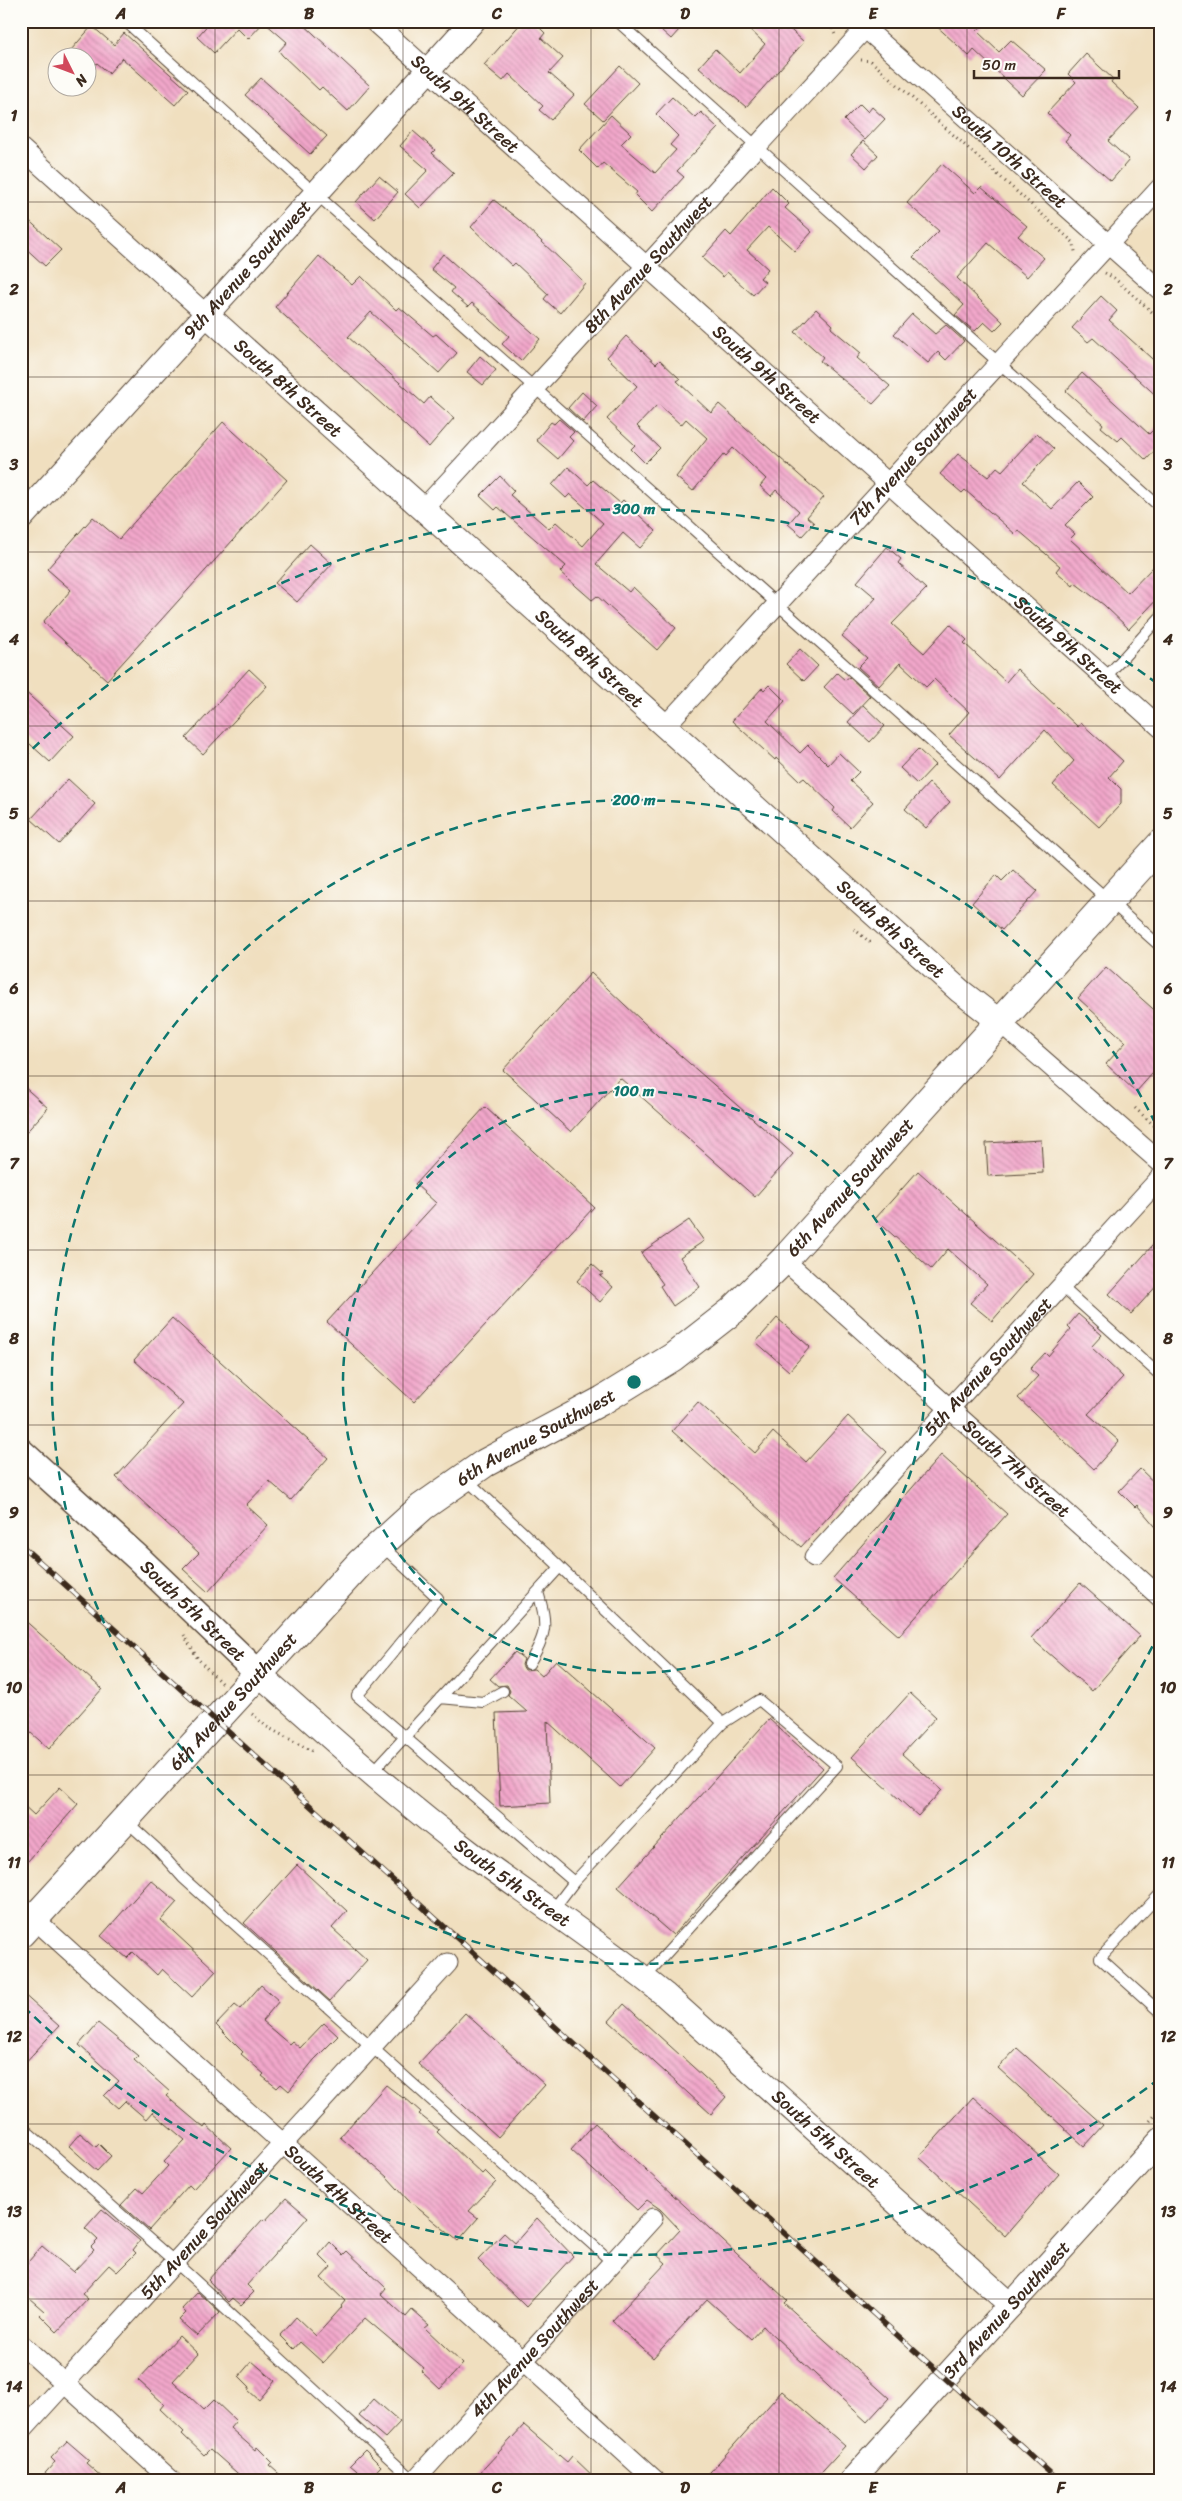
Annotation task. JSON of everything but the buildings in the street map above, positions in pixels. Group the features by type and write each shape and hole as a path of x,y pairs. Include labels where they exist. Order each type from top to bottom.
{"highway":[{"name":"6th Avenue Southwest","path":"26,1920 124,1820 360,1563 422,1506 464,1477 603,1400 674,1356 732,1311 784,1260 1161,844"}],"main road":[{"name":"South 5th Street","path":"21,1452 138,1558 258,1673"}],"street":[{"name":"South 9th Street","path":"373,21 1161,728"},
{"name":"9th Avenue Southwest","path":"21,518 473,21"},
{"name":"8th Avenue Southwest","path":"424,508 757,147 865,24"},
{"name":"South 10th Street","path":"865,24 1161,291"},
{"name":"South 8th Street","path":"21,148 666,725 960,991 1000,1022 1161,1163"},
{"name":"7th Avenue Southwest","path":"666,725 1161,187"},
{"name":"5th Avenue Southwest","path":"814,1557 1161,1178"},
{"name":"South 7th Street","path":"784,1260 1161,1598"},
{"name":"South 5th Street","path":"258,1673 371,1774 471,1853 644,1978 1011,2304"},
{"name":"South 4th Street","path":"26,1920 283,2143 655,2480"},
{"name":"5th Avenue Southwest","path":"21,2432 448,1963"},
{"name":"3rd Avenue Southwest","path":"852,2480 1161,2140"},
{"name":"4th Avenue Southwest","path":"414,2480 652,2218"},
{"path":"21,2344 171,2480"}],"lane":[{"path":"125,21 316,194 1161,947"},
{"path":"617,21 1161,508"},
{"path":"1105,678 1161,616"},
{"path":"1061,1286 1161,1376"},
{"path":"464,1477 723,1723"},
{"path":"380,1545 438,1598 358,1696 404,1738 574,1882"},
{"path":"371,1774 560,1567"},
{"path":"529,1664 542,1643 546,1620 538,1592"},
{"path":"440,1698 483,1702 503,1691"},
{"path":"552,1910 574,1882 723,1723 759,1700 837,1766 644,1978"},
{"path":"124,1820 157,1850 183,1878 612,2262"},
{"path":"1161,1893 1100,1958 1161,2013"},
{"path":"21,2126 175,2262 414,2480"}],"path":[{"path":"826,21 832,27 834,35"},
{"path":"861,60 871,61 1074,242 1075,251"},
{"path":"1107,275 1114,278 1161,320"},
{"path":"1136,1108 1158,1129"},
{"path":"183,1634 198,1658"},
{"path":"267,1727 319,1755"}],"railway":[{"path":"21,1545 1058,2480"}]}
